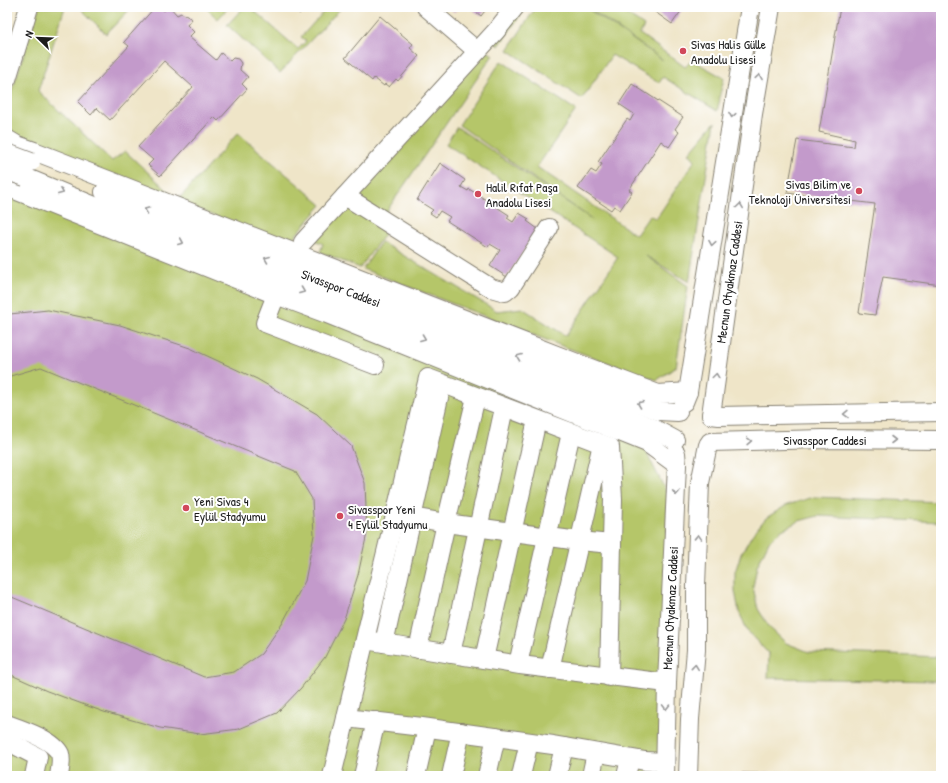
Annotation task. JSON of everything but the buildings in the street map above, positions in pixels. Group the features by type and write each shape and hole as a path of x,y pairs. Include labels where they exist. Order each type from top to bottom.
{"street":[{"path":"7,79 29,7"},
{"path":"426,7 477,52"},
{"path":"303,242 496,31 515,7"},
{"name":"Mecnun Otyakmaz Caddesi","path":"679,411 688,392 750,7"},
{"name":"Mecnun Otyakmaz Caddesi","path":"711,415 753,114 771,7"},
{"path":"7,139 17,145 658,394 688,392"},
{"name":"Sivasspor Caddesi","path":"7,153 28,170 270,279 544,384 643,424 675,440"},
{"name":"Sivasspor Caddesi","path":"7,171 28,170 278,264 659,411 679,411"},
{"path":"7,187 647,443 677,465"},
{"path":"345,196 491,288 505,292 511,287 549,228"},
{"path":"276,295 265,323 374,365"},
{"path":"332,776 428,378 610,447 613,499 609,676"},
{"path":"384,643 442,384"},
{"path":"418,649 476,397"},
{"path":"691,406 699,406 706,409 711,415 714,421 715,429 714,436 709,444 697,450 690,450 682,447 675,440 672,434 671,425 679,411 691,406"},
{"path":"451,654 504,408"},
{"name":"Sivasspor Caddesi","path":"711,415 941,412"},
{"path":"484,659 537,420"},
{"path":"518,664 570,433"},
{"name":"Mecnun Otyakmaz Caddesi","path":"665,769 666,683 677,465 675,440"},
{"name":"Sivasspor Caddesi","path":"709,444 823,440 941,440"},
{"path":"550,669 602,444"},
{"name":"Mecnun Otyakmaz Caddesi","path":"688,776 690,719 696,650 696,586 700,483 709,444"},
{"path":"412,517 546,537 612,544"},
{"path":"365,640 550,669 666,683"},
{"path":"346,718 461,732 564,747 596,753 640,765 665,769"},
{"path":"363,776 376,721"},
{"path":"416,776 427,728"},
{"path":"8,730 38,757 34,776"},
{"path":"8,730 43,739 56,747 61,756 59,776"},
{"path":"451,776 461,732"},
{"path":"487,776 496,737"},
{"path":"521,776 529,742"},
{"path":"557,776 564,747"},
{"path":"591,776 596,753"},
{"path":"626,776 640,765"}],"green space":[{"path":"39,7 65,7 38,91 112,161 125,151 169,192 163,197 7,135 7,106"},
{"path":"79,7 132,7 106,34"},
{"path":"205,7 229,7 218,19"},
{"path":"244,7 250,7 298,49 306,41 301,37 328,7 342,7 280,73 227,25"},
{"path":"519,7 526,7 499,46 490,40"},
{"path":"536,7 585,7 663,60 587,7 616,7 644,26 640,34 685,67 692,60 724,78 717,111 663,77 659,83 612,55 582,99 508,50"},
{"path":"484,49 493,55 384,215 352,193"},
{"path":"501,61 576,110 537,167 636,235 650,215 656,219 695,160 689,153 715,122 689,282 646,256 688,286 676,367 657,380 562,346 363,269 381,242 497,311 522,308 566,336 618,257 446,144 457,127 593,220 459,125"},
{"path":"238,133 322,205 287,245 177,201"},
{"path":"20,197 641,442 668,495 659,776 7,776 7,202"},
{"path":"349,203 388,229 360,268 320,252 323,244 315,240"},
{"path":"814,497 941,502 941,522 818,516 799,521 782,530 769,541 757,566 753,587 758,609 770,628 786,643 809,652 941,657 941,681 768,678 769,654 748,632 739,612 735,591 735,572 741,554 752,535 766,518 787,505"}],"place":[{"name":"Sivas Halis Gülle Anadolu Lisesi","path":"683,51"},
{"name":"Sivas Bilim ve Teknoloji Üniversitesi","path":"859,191"},
{"name":"Halil Rıfat Paşa Anadolu Lisesi","path":"478,194"},
{"name":"Yeni Sivas 4 Eylül Stadyumu","path":"186,508"},
{"name":"Sivasspor Yeni 4 Eylül Stadyumu","path":"340,516"}]}
